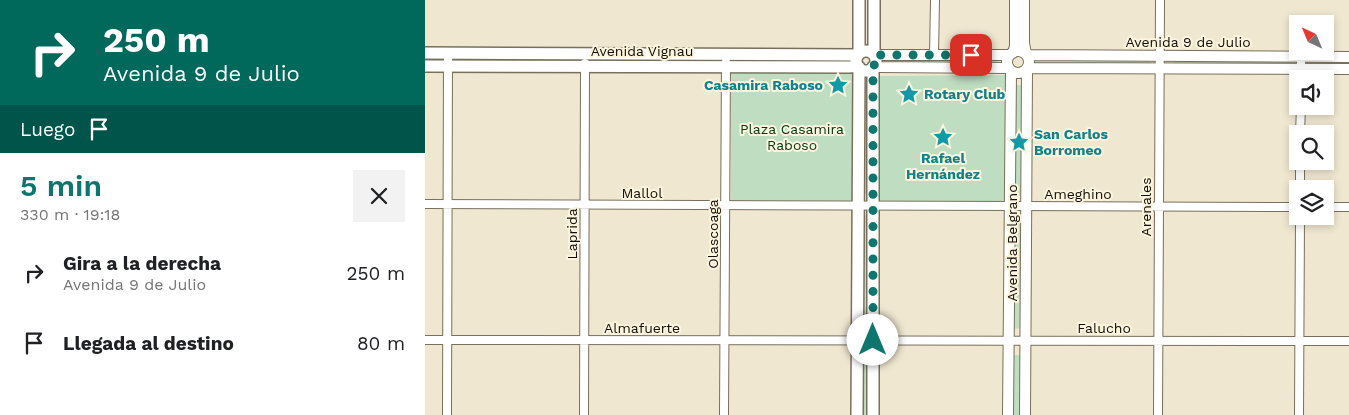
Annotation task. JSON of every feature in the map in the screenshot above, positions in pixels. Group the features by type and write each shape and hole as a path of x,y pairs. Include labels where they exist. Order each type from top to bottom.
{"main road":[{"path":"857,415 859,0"},
{"path":"873,415 874,0"},
{"path":"859,61 867,51 874,61"},
{"name":"Avenida Vignau","path":"425,53 726,54 859,61"},
{"path":"859,61 865,70 874,61"},
{"name":"Avenida Vignau","path":"425,66 849,67 859,61"}],"street":[{"path":"934,55 935,0"},
{"path":"1010,70 1007,62 1015,46 1015,0"},
{"path":"874,61 879,67 1010,70 1017,74 1027,69 1030,63 1024,43 1024,0"},
{"name":"Arenales","path":"1158,415 1160,0"},
{"path":"874,61 934,55 1011,54 1018,51 1027,55"},
{"path":"447,415 448,53"},
{"name":"Laprida","path":"584,415 585,53"},
{"name":"Olascoaga","path":"724,415 726,54"},
{"name":"Avenida 9 de Julio","path":"1027,55 1289,57"},
{"name":"Avenida 9 de Julio","path":"1334,57 1349,57"},
{"name":"Avenida 9 de Julio","path":"1027,69 1159,69 1289,74"},
{"name":"Avenida Belgrano","path":"1025,415 1027,69"},
{"name":"Avenida 9 de Julio","path":"1334,71 1349,69"},
{"name":"Avenida Belgrano","path":"1008,415 1011,206 1010,70"},
{"name":"Mallol","path":"425,204 859,206"},
{"name":"Ameghino","path":"859,206 1289,207"},
{"path":"1334,207 1349,207"},
{"path":"1299,415 1300,225"},
{"name":"Almafuerte","path":"425,340 858,340"},
{"name":"Falucho","path":"858,340 1349,341"}],"green space":[{"path":"460,57 575,58 575,64 460,63"},
{"path":"599,57 714,58 714,64 599,63"},
{"path":"735,58 850,59 850,65 735,64"},
{"path":"884,58 999,59 999,65 884,64"},
{"path":"1035,58 1150,59 1150,65 1035,64"},
{"path":"1175,60 1290,61 1290,67 1175,66"},
{"name":"Plaza Casamira Raboso","path":"731,74 854,74 853,201 731,201"},
{"path":"1007,75 1010,202 877,203 878,76"},
{"path":"862,83 869,83 870,194 862,194"},
{"path":"1015,85 1022,85 1023,196 1015,196"},
{"path":"862,215 870,215 870,326 863,326"},
{"path":"1014,218 1021,218 1022,328 1014,329"},
{"path":"860,352 868,352 868,415 860,415"},
{"path":"1014,355 1021,355 1022,415 1014,415"}],"place":[{"name":"Casamira Raboso","path":"838,85"},
{"name":"Rotary Club","path":"909,94"},
{"name":"Rafael Hernández","path":"943,137"},
{"name":"San Carlos Borromeo","path":"1019,142"}],"route":[{"path":"873,340 873,67 876,62 875,55 971,55"}]}
